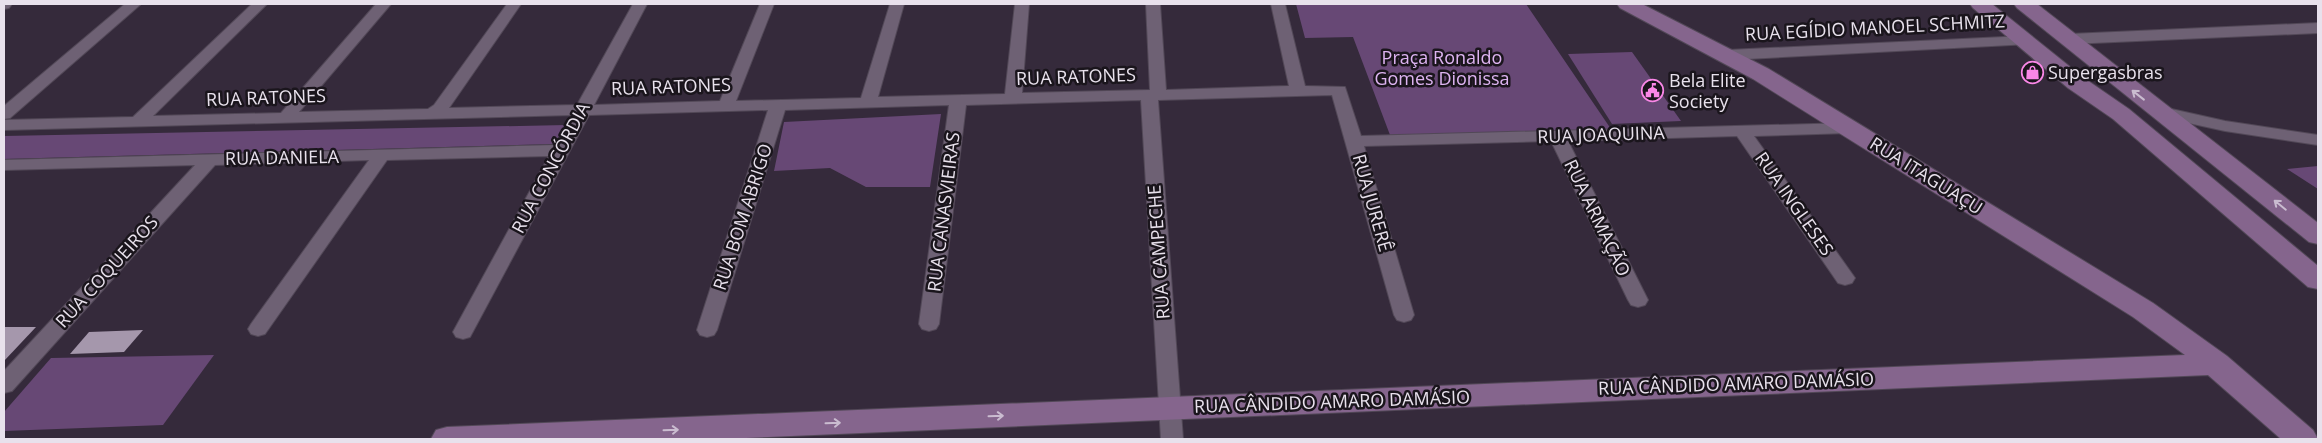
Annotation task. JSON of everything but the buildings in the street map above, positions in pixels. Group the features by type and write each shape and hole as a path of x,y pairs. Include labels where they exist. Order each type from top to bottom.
{"street":[{"path":"4,114 134,4"},
{"path":"138,122 260,4"},
{"path":"285,118 384,4"},
{"path":"431,114 440,109 514,4"},
{"name":"RUA CONCÓRDIA","path":"463,332 640,4"},
{"path":"726,106 767,4"},
{"path":"868,102 896,4"},
{"path":"1012,98 1022,4"},
{"path":"1153,4 1153,95"},
{"path":"1278,4 1298,91"},
{"name":"RUA ITAGUAÇU","path":"1627,4 1728,55 2142,310 2190,343 2302,439"},
{"path":"2024,4 2318,236"},
{"path":"1986,9 2005,9 2030,15 2064,43 2097,62"},
{"path":"1986,9 2076,84 2165,141 2222,190 2244,198 2258,193 2259,188"},
{"path":"2070,39 2318,28"},
{"name":"RUA EGÍDIO MANOEL SCHMITZ","path":"1728,55 2024,41"},
{"name":"RUA RATONES","path":"4,125 1339,90"},
{"name":"RUA JURERÊ","path":"1339,90 1404,315"},
{"name":"RUA CAMPECHE","path":"1153,95 1172,439"},
{"name":"RUA CANASVIEIRAS","path":"929,324 958,100"},
{"name":"RUA BOM ABRIGO","path":"706,330 778,105"},
{"path":"2158,111 2241,129 2318,140"},
{"path":"2121,114 2318,280"},
{"name":"RUA JOAQUINA","path":"1354,141 1849,128"},
{"name":"RUA INGLESES","path":"1742,131 1845,278"},
{"name":"RUA ARMAÇÃO","path":"1557,136 1638,300"},
{"name":"RUA DANIELA","path":"12,165 561,150"},
{"path":"258,329 382,155"},
{"name":"RUA COQUEIROS","path":"4,385 210,159"},
{"path":"4,179 12,165"},
{"name":"RUA CÂNDIDO AMARO DAMÁSIO","path":"447,439 2216,364"}],"green space":[{"name":"Praça Ronaldo Gomes Dionissa","path":"1296,4 1526,4 1613,132 1390,135 1353,37 1305,38"},
{"path":"1632,52 1681,121 1612,124 1568,54"},
{"path":"941,114 930,187 866,187 830,168 774,171 784,122"},
{"path":"566,125 557,144 4,159 4,136"},
{"path":"2318,166 2318,189 2287,169"},
{"path":"214,355 163,425 4,431 4,412 51,358"}],"place":[{"name":"Supergasbras","path":"2032,73"},
{"name":"Bela Elite Society","path":"1653,91"}]}
